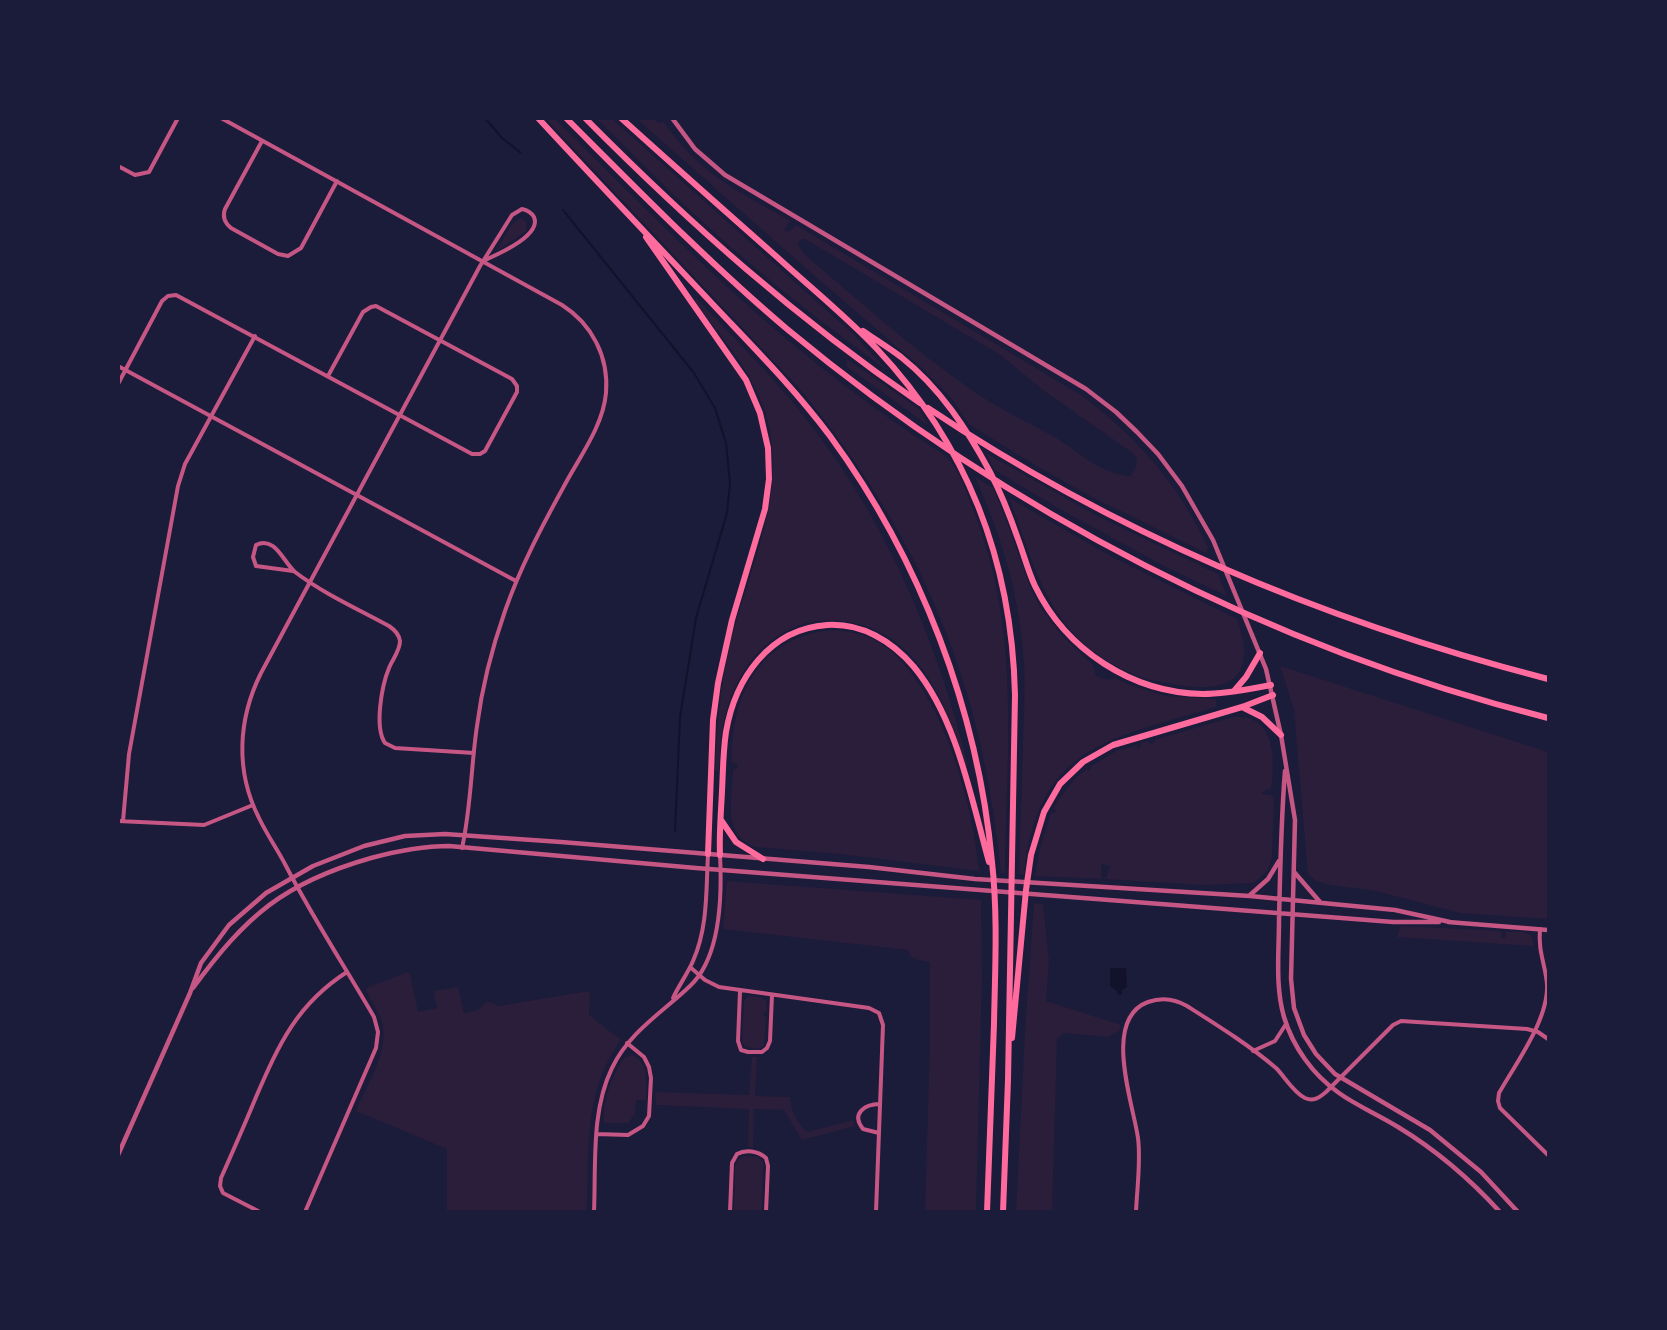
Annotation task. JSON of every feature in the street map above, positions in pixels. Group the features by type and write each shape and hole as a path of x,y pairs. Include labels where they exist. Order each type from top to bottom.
{"highway":[{"path":"538,118 751,344 813,415 846,459 893,538 933,623 960,700 980,778 994,876 996,961 987,1212"},
{"path":"566,118 725,274 786,327 877,399 952,452 1021,496 1107,546 1219,602 1261,620 1404,675 1548,718"},
{"path":"585,118 712,242 798,314 917,401 993,450 1114,518 1244,578 1320,609 1404,638 1548,679"},
{"path":"621,118 879,351 912,389 954,454 983,517 1005,593 1013,644 1015,694 1008,1080 1003,1212"},
{"path":"636,221 685,295 746,380 760,413 768,448 769,479 765,509 730,626 717,695 713,727 708,854"},
{"path":"849,322 906,361 934,389 959,420 996,485 1012,522 1029,572 1042,599 1060,627 1077,644 1109,667 1151,686 1193,693 1233,691 1271,685"},
{"path":"720,855 726,731 737,696 750,669 769,648 793,634 823,626 849,626 873,634 893,646 912,664 932,693 955,747 994,876"},
{"path":"1233,691 1246,677 1260,653"},
{"path":"1008,1080 1028,873 1040,820 1051,797 1072,771 1107,748 1126,740 1242,707 1273,695"},
{"path":"1242,707 1257,714 1281,735"},
{"path":"721,820 736,843 763,859"}],"street":[{"path":"118,166 135,175 149,172 178,118"},
{"path":"221,118 562,304 579,318 598,344 606,377 605,400 597,424 516,581 488,666 480,704 462,848"},
{"path":"672,118 694,149 725,175 1066,376 1116,412 1158,454 1197,509 1218,550 1271,685 1295,820 1291,986 1297,1017 1312,1048 1324,1064 1341,1078 1430,1130 1481,1172 1518,1212"},
{"path":"262,141 225,209 224,217 231,228 278,254 293,255 301,248 337,181"},
{"path":"305,1212 378,1040 374,1017 296,887 253,805 245,779 242,734 249,702 261,673 483,261 512,215 522,209 532,214 535,224 531,233 483,261"},
{"path":"118,384 162,301 172,294 180,296 255,336 328,376 399,414 469,453 480,454 485,451 516,395 517,386 512,379 379,307 371,307 363,312 328,376"},
{"path":"253,805 204,825 121,821 129,754 178,486 185,464 255,336"},
{"path":"118,366 516,581"},
{"path":"294,571 256,566 253,557 256,545 262,543 274,548 294,571 317,587 389,626 397,634 400,641 399,648 388,671 382,692 380,729 386,743 395,748 474,753"},
{"path":"1286,762 1279,913 1279,989 1286,1024 1307,1063 1331,1087 1431,1149 1465,1176 1500,1212"},
{"path":"118,1155 190,993 201,963 229,925 260,898 291,878 337,855 387,839 419,834 465,836 893,869 975,879 1280,898 1395,910 1450,922"},
{"path":"190,993 234,936 265,907 296,887 344,866 401,850 425,846 1393,922 1450,922 1548,930"},
{"path":"671,1001 690,967 705,919 708,854"},
{"path":"594,1212 597,1134 600,1104 605,1085 612,1066 627,1043 691,985 705,962 716,932 720,855"},
{"path":"1250,896 1268,879 1281,859"},
{"path":"1295,873 1320,902"},
{"path":"1540,929 1539,948 1548,982 1544,1012 1499,1093 1498,1101 1500,1108 1548,1155"},
{"path":"690,967 712,985 740,991 869,1008 879,1013 883,1025 876,1212"},
{"path":"260,1212 223,1193 220,1186 221,1178 280,1043 291,1025 319,992 347,972"},
{"path":"740,991 738,1041 741,1050 748,1053 762,1052 769,1045 772,995"},
{"path":"1136,1212 1138,1143 1128,1099 1124,1031 1129,1017 1137,1008 1150,1001 1167,999 1179,1001 1253,1051 1275,1068 1305,1098 1318,1098 1393,1025 1401,1021 1534,1031 1548,1039"},
{"path":"1253,1051 1275,1041 1286,1024"},
{"path":"597,1134 623,1136 633,1133 643,1126 649,1116 650,1067 644,1058 627,1043"},
{"path":"879,1133 863,1130 858,1118 860,1111 866,1106 880,1104"},
{"path":"730,1212 732,1163 737,1154 743,1151 756,1152 766,1158 768,1166 766,1212"}],"shaded area":[{"path":"546,119 555,119 741,300 819,366 940,452 956,470 988,552 1005,642 1008,733 1005,873 1001,873 992,804 979,738 961,675 939,615 912,557 880,500 843,444 800,389"},
{"path":"597,119 612,119 853,334 888,371 798,303 733,249 682,203"},
{"path":"637,119 654,119 659,123 664,122 677,140 705,168 736,190 790,221 784,230 789,232 796,225 1081,395 1120,427 1154,463 1196,524 1208,547 1206,553 1094,498 1038,467 969,424 952,399 924,370","holes":["805,239 999,354 1043,390 1134,454 1137,462 1131,476 1100,467 961,382 915,348 806,256 798,245 800,240"]},
{"path":"520,218 526,221 526,231 497,251 511,225"},
{"path":"696,298 759,364 803,415 844,471 868,510 890,550 927,634 943,678 968,766 965,767 954,730 938,694 916,661 887,636 871,628 853,622 826,620 798,626 781,634 754,658 743,673 727,707 721,737 719,771 715,771 724,676 730,645 763,532 769,503 773,474 772,444 766,415 753,384 745,369 694,301"},
{"path":"847,359 919,409 929,426 846,366"},
{"path":"986,453 1099,517 1218,574 1227,596 1168,568 1063,511 995,470"},
{"path":"975,477 993,488 1030,587 1040,607 1062,636 1093,665 1096,676 1108,680 1115,678 1166,696 1216,699 1216,707 1143,728 1112,740 1085,754 1063,773 1045,798 1032,832 1024,875 1019,874 1025,685 1021,628 1000,540"},
{"path":"1009,498 1112,557 1237,619 1243,639 1244,656 1241,669 1234,678 1223,684 1192,687 1138,676 1091,650 1065,624 1054,607 1029,554"},
{"path":"831,630 860,634 881,644 906,667 924,691 939,720 962,782 976,844 979,871 840,854 756,847 745,842 738,834 733,825 731,804 733,769 738,768 737,764 732,763 736,715 743,694 754,674 785,644 806,635"},
{"path":"1280,666 1548,752 1548,919 1460,913 1376,891 1331,885 1316,881 1308,874 1294,710"},
{"path":"1233,717 1247,718 1257,722 1265,730 1272,752 1271,789 1261,794 1271,795 1274,798 1272,857 1268,870 1254,883 1203,885 1106,879 1110,866 1101,864 1102,879 1035,876 1039,852 1051,813 1055,813 1056,810 1053,809 1060,798 1082,773 1087,769 1089,771 1090,767 1116,751 1137,745 1138,748 1141,747 1140,743 1148,741 1150,744 1155,742 1154,740"},
{"path":"727,881 981,900 982,976 976,1211 925,1211 930,962 914,958 908,950 723,929"},
{"path":"1034,903 1043,904 1049,960 1046,1001 1121,1025 1119,1031 1109,1037 1064,1033 1057,1039 1052,1211 1016,1211 1025,1031"},
{"path":"1401,926 1502,931 1501,938 1505,938 1506,932 1524,932 1532,936 1534,946 1397,937"},
{"path":"1110,968 1126,968 1127,987 1122,990 1122,995 1117,994 1117,991 1110,986"},
{"path":"408,972 418,1012 437,1008 434,991 458,987 464,1013 478,1010 487,1001 499,1006 590,992 589,1015 621,1040 600,1080 594,1101 590,1122 587,1211 447,1211 447,1149 356,1111 380,1056 384,1033 379,1013 366,988"},
{"path":"748,996 761,997 766,1001 767,1011 763,1015 766,1016 764,1046 757,1049 746,1047 742,1042 744,1001"},
{"path":"632,1055 642,1063 644,1069 646,1100 636,1100 635,1114 628,1123 604,1123 606,1098 612,1080 624,1058"},
{"path":"752,1057 757,1057 755,1096 790,1097 795,1116 808,1132 853,1120 855,1126 802,1140 784,1110 754,1109 753,1147 748,1147 749,1109 656,1105 655,1092 749,1095"},
{"path":"744,1156 758,1157 763,1162 762,1211 734,1211 735,1166"}],"waterway":[{"path":"485,118 502,138 521,153"},
{"path":"563,210 694,373 715,408 726,443 730,484 727,513 696,618 680,717 675,831"}]}
